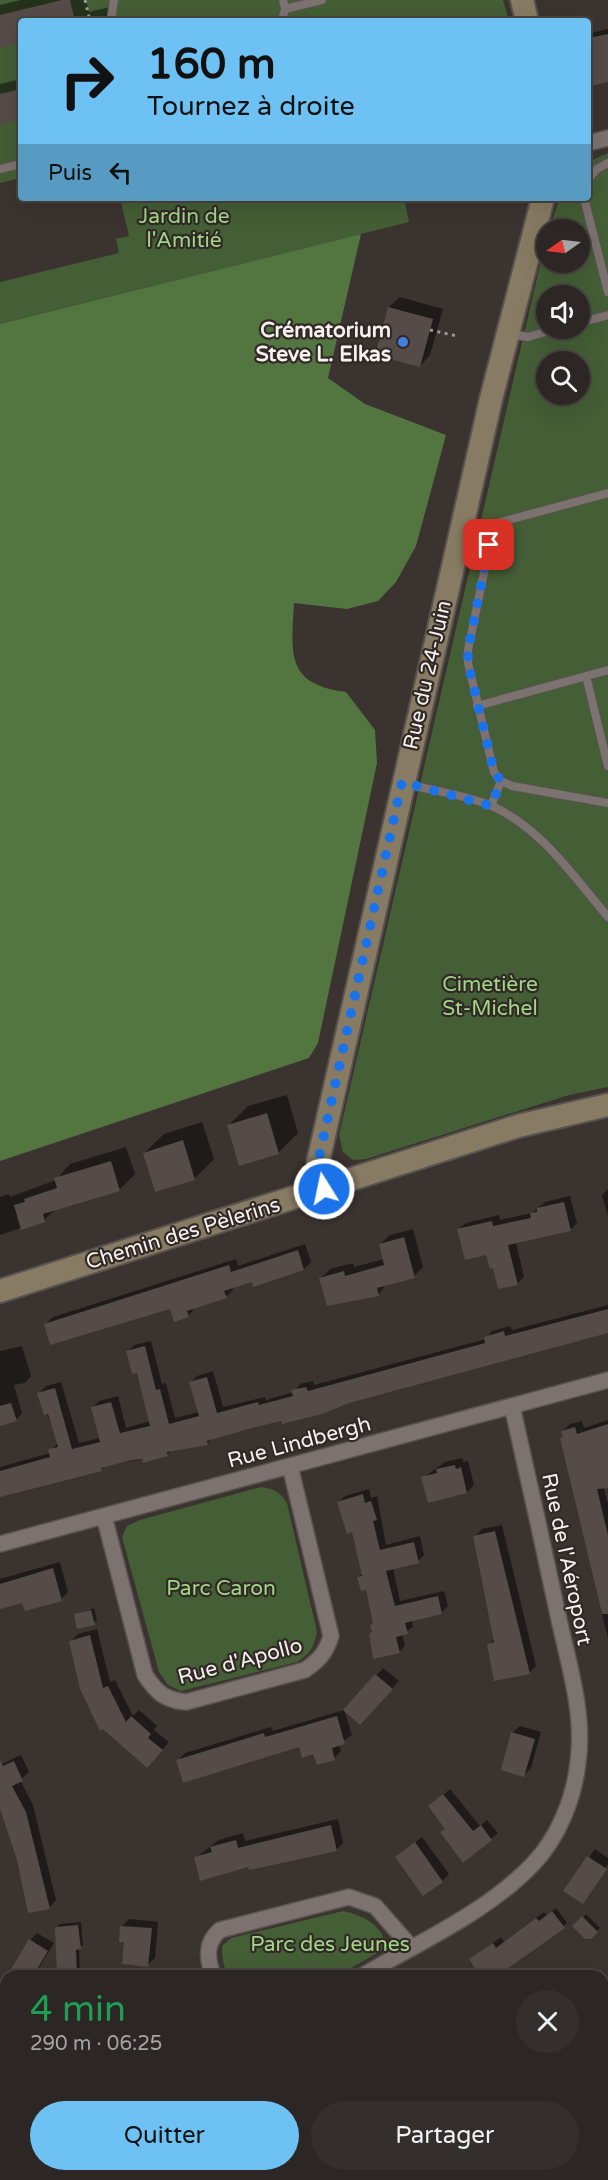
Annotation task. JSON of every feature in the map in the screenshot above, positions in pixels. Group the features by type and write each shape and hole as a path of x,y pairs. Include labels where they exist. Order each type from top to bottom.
{"street":[{"path":"522,0 526,18"},
{"path":"591,143 608,138"},
{"name":"Rue du 24-Juin","path":"324,1189 318,1162 402,782 507,334 542,201"},
{"name":"Chemin des Pèlerins","path":"0,1291 518,1126 608,1105"},
{"name":"Rue Lindbergh","path":"0,1544 608,1380"},
{"name":"Rue de l'Aéroport","path":"372,1970 485,1904 510,1886 534,1863 562,1818 573,1791 579,1761 576,1700 512,1406"},
{"name":"Rue d'Apollo","path":"104,1516 146,1675 154,1689 168,1701 186,1702 305,1670 319,1661 327,1649 331,1636 290,1466"},
{"path":"212,1970 208,1946 211,1937 220,1930 349,1897 375,1906 411,1947"}],"lane":[{"path":"111,18 114,0"},
{"path":"283,0 285,9 283,18"},
{"path":"285,9 322,0"},
{"path":"591,176 608,163"},
{"path":"0,169 18,165"},
{"path":"585,201 608,292"},
{"path":"590,320 608,315"},
{"path":"507,334 528,337 536,335"},
{"path":"608,494 494,524 468,650 468,663 477,706 494,772 501,781 512,786 608,803"},
{"path":"477,706 608,670"},
{"path":"586,676 608,766"},
{"path":"491,806 501,781"},
{"path":"402,782 491,806 512,817 535,834 608,917"}],"path":[{"path":"85,0 89,18"},
{"path":"430,330 457,336"}],"green space":[{"path":"0,0 503,0 508,18 18,18 18,179 0,183"},
{"name":"Cimetière St-Michel","path":"608,153 608,1087 569,1095 366,1159 353,1160 343,1152 339,1135 538,273 590,273 590,219 553,219 559,201 591,201 591,161"},
{"name":"Jardin de l'Amitié","path":"121,201 405,201 409,222 0,324 0,282 119,253 116,239 129,236"},
{"path":"361,234 328,378 365,404 446,435 416,546 396,582 378,601 347,609 294,603 292,638 296,664 302,674 312,682 326,688 346,692 375,730 377,763 318,1043 309,1058 0,1161 0,324"},
{"name":"Parc Caron","path":"261,1487 277,1492 287,1503 317,1632 311,1650 297,1662 181,1691 168,1685 159,1672 122,1537 127,1526 140,1520"},
{"name":"Parc des Jeunes","path":"343,1911 357,1915 375,1925 385,1943 381,1951 348,1970 226,1970 222,1946 231,1938"}],"building":[{"path":"70,0 74,18 18,18 18,44 0,48 0,15"},
{"path":"608,34 608,82 591,86 591,37"},
{"path":"18,90 18,121 0,125 0,94"},
{"name":"Crématorium Steve L. Elkas","path":"388,307 433,319 420,367 375,355"},
{"path":"267,1113 279,1154 239,1166 227,1125"},
{"path":"183,1140 195,1180 155,1192 143,1153"},
{"path":"111,1161 120,1191 43,1214 45,1222 21,1230 14,1205 25,1202 24,1199 57,1188 54,1178"},
{"path":"564,1202 571,1231 508,1245 518,1285 498,1289 493,1268 490,1269 486,1255 465,1260 457,1229 492,1221 493,1226 531,1218 530,1213 537,1212 537,1208"},
{"path":"404,1237 415,1278 377,1288 379,1296 327,1306 319,1278 344,1271 345,1276 384,1265 379,1244"},
{"path":"298,1250 304,1270 253,1287 252,1282 224,1291 227,1298 187,1311 189,1317 174,1322 170,1309 50,1345 44,1324 229,1265 231,1272"},
{"path":"608,1309 608,1333 349,1403 322,1414 282,1424 281,1421 252,1428 207,1441 208,1445 167,1452 168,1456 143,1463 142,1459 132,1460 101,1468 102,1471 0,1497 0,1471 50,1457 48,1449 58,1447 48,1414 44,1415 37,1393 55,1388 72,1449 100,1442 91,1407 111,1402 120,1433 150,1426 137,1373 132,1374 126,1351 145,1346 156,1390 160,1389 169,1424 199,1416 189,1382 207,1377 217,1413 293,1396 291,1390 306,1387 308,1391 485,1343 484,1337 504,1331 505,1336"},
{"path":"11,1403 17,1421 0,1426 0,1406"},
{"path":"608,1424 608,1488 597,1489 608,1535 608,1614 602,1614 560,1438 563,1437 561,1431 575,1427 577,1434"},
{"path":"455,1465 456,1469 461,1467 467,1493 428,1503 421,1477 437,1473 436,1469"},
{"path":"363,1494 365,1503 371,1501 377,1520 373,1521 380,1550 414,1542 419,1563 386,1571 395,1606 438,1596 442,1614 405,1623 408,1634 396,1637 400,1653 373,1659 369,1633 372,1632 370,1625 373,1624 366,1590 361,1591 357,1577 362,1576 352,1532 347,1534 337,1502"},
{"path":"495,1531 530,1674 494,1681 487,1644 494,1642 473,1536"},
{"path":"53,1568 62,1601 25,1611 22,1603 0,1609 0,1584"},
{"path":"91,1610 95,1625 77,1629 74,1614"},
{"path":"90,1635 103,1688 108,1686 126,1722 131,1716 151,1734 148,1738 163,1750 147,1768 103,1729 100,1731 80,1689 69,1641"},
{"path":"375,1674 393,1689 360,1725 343,1710"},
{"path":"337,1716 345,1744 332,1748 335,1760 317,1765 313,1754 302,1758 299,1747 183,1783 176,1760 264,1733 265,1737"},
{"path":"511,1732 535,1739 524,1777 501,1770"},
{"path":"0,1760 3,1766 14,1761 23,1781 12,1786 26,1812 50,1909 28,1913 17,1860 0,1809"},
{"path":"443,1794 473,1831 481,1825 492,1840 463,1863 440,1832 445,1829 428,1806"},
{"path":"331,1825 337,1851 249,1870 248,1867 200,1881 194,1857 212,1852 210,1847 236,1840 238,1848"},
{"path":"415,1842 443,1882 423,1896 395,1857"},
{"path":"587,1856 607,1869 583,1904 563,1891"},
{"path":"552,1911 565,1928 506,1970 476,1970 469,1959 493,1943 496,1948 536,1918 539,1921"},
{"path":"582,1916 598,1932 591,1939 585,1939 572,1926"},
{"path":"78,1925 81,1949 76,1950 77,1970 57,1970 55,1927"},
{"path":"120,1926 152,1928 148,1967 122,1964 124,1942 119,1942"},
{"path":"29,1939 48,1951 37,1970 11,1970"}],"place":[{"name":"Crématorium Steve L. Elkas","path":"403,342"}],"route":[{"path":"324,1189 318,1162 402,782 469,798 491,806 501,781 494,772 468,663 468,650 489,545"}]}
